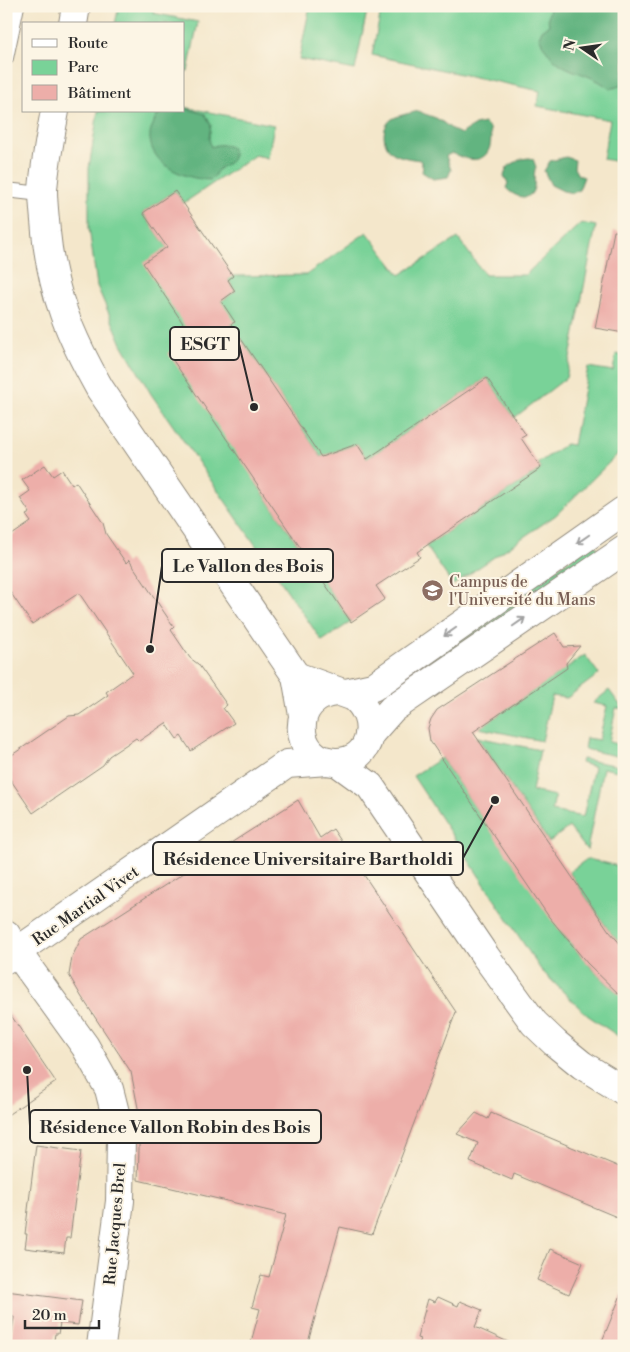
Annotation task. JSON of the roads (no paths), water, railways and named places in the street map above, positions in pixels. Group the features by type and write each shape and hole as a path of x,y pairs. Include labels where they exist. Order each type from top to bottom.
{"street":[{"path":"73,22 76,6"},
{"path":"55,112 43,192 48,256 54,286 81,356 100,389 296,676 304,742 318,757 332,761 370,786 486,957 534,1023 555,1044 582,1065 624,1091"},
{"path":"624,487 622,496 623,512 373,687 341,693 328,693 312,701 302,721 287,764 347,760 356,755 392,709 624,550"},
{"path":"296,676 360,702 366,710 370,729 367,740 370,786"},
{"name":"Rue Martial Vivet","path":"10,948 287,764"},
{"name":"Rue Jacques Brel","path":"10,948 90,1054 109,1089 121,1136 120,1201 101,1346"}],"lane":[{"path":"6,58 17,6"},
{"path":"6,190 32,193 43,192"}],"place":[{"name":"ESGT","path":"254,407"},
{"name":"Campus de l'Université du Mans","path":"433,590"},
{"name":"Le Vallon des Bois","path":"150,649"},
{"name":"Résidence Universitaire Bartholdi","path":"495,800"},
{"name":"Résidence Vallon Robin des Bois","path":"27,1070"}]}
